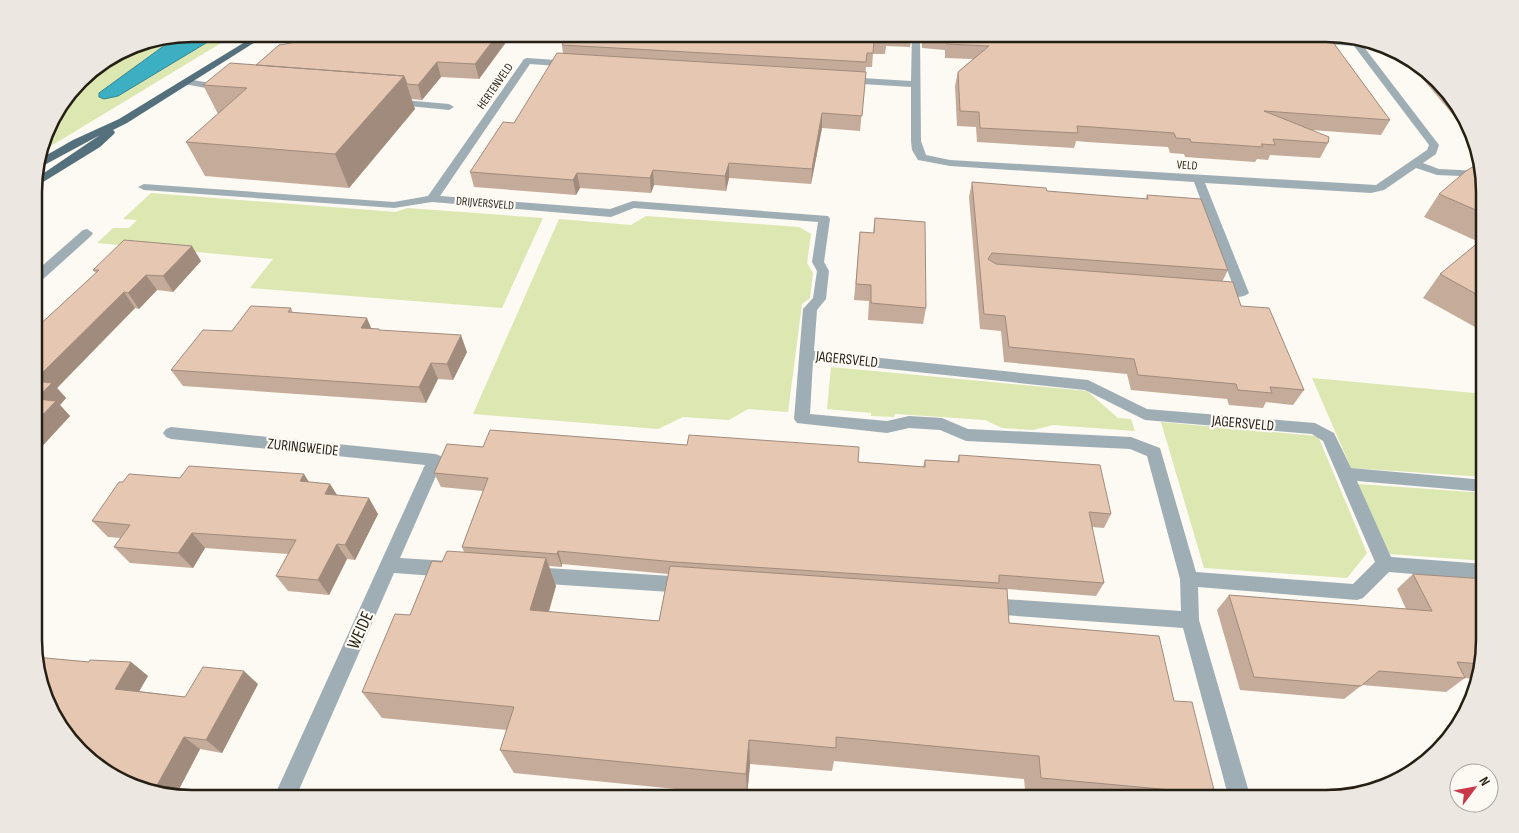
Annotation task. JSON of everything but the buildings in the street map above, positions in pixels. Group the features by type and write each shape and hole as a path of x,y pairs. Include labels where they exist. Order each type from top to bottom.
{"main road":[{"path":"47,160 77,142 123,121 251,42"},
{"path":"43,179 96,145 123,121"}],"street":[{"name":"VELD","path":"916,42 916,141 917,150 922,158 950,164 1371,190 1380,188 1416,164 1432,152 1434,145 1363,47"},
{"name":"HERTENVELD","path":"432,199 527,61 586,65"},
{"path":"839,79 917,84"},
{"path":"187,82 229,88"},
{"path":"382,101 449,107"},
{"path":"1416,164 1437,172 1475,174"},
{"path":"1198,179 1242,293 1204,290"},
{"name":"DRIJVERSVELD","path":"144,187 394,205 432,199 611,213 634,204 824,219 818,262 823,271 819,299 810,309 807,355"},
{"path":"43,272 87,233"},
{"name":"JAGERSVELD","path":"1238,790 1190,620 1190,579 1154,452 1131,443 966,435 942,424 909,422 887,427 802,419 807,355 1088,384 1145,414 1315,429 1329,437 1385,564"},
{"name":"ZURINGWEIDE","path":"172,433 435,460"},
{"name":"WEIDE","path":"288,791 435,460"},
{"path":"1344,474 1476,485"},
{"path":"1190,579 1357,592 1385,564 1476,571"},
{"path":"388,565 468,570"},
{"path":"517,574 705,586"},
{"path":"972,605 1190,620"}],"green space":[{"path":"208,42 223,42 50,146 58,126 73,101 93,80 117,63 135,54 163,46 139,63 142,82"},
{"path":"151,193 396,212 407,208 543,218 502,308 250,288 273,259 97,243 113,228 129,228 137,220 123,219"},
{"path":"646,216 799,227 811,234 807,263 813,273 810,298 802,304 788,412 748,409 729,420 683,417 658,429 473,414 559,219 631,225"},
{"path":"831,367 1087,391 1118,418 1131,419 1135,431 1053,425 1033,430 1002,428 985,420 895,414 894,417 871,416 871,413 827,409"},
{"path":"1312,378 1476,393 1476,476 1351,468"},
{"path":"1161,422 1318,436 1367,553 1347,578 1204,568"},
{"path":"1358,484 1476,492 1476,560 1389,554"}],"water":[{"path":"208,42 118,96 104,99 99,97 99,93 164,46"}]}
